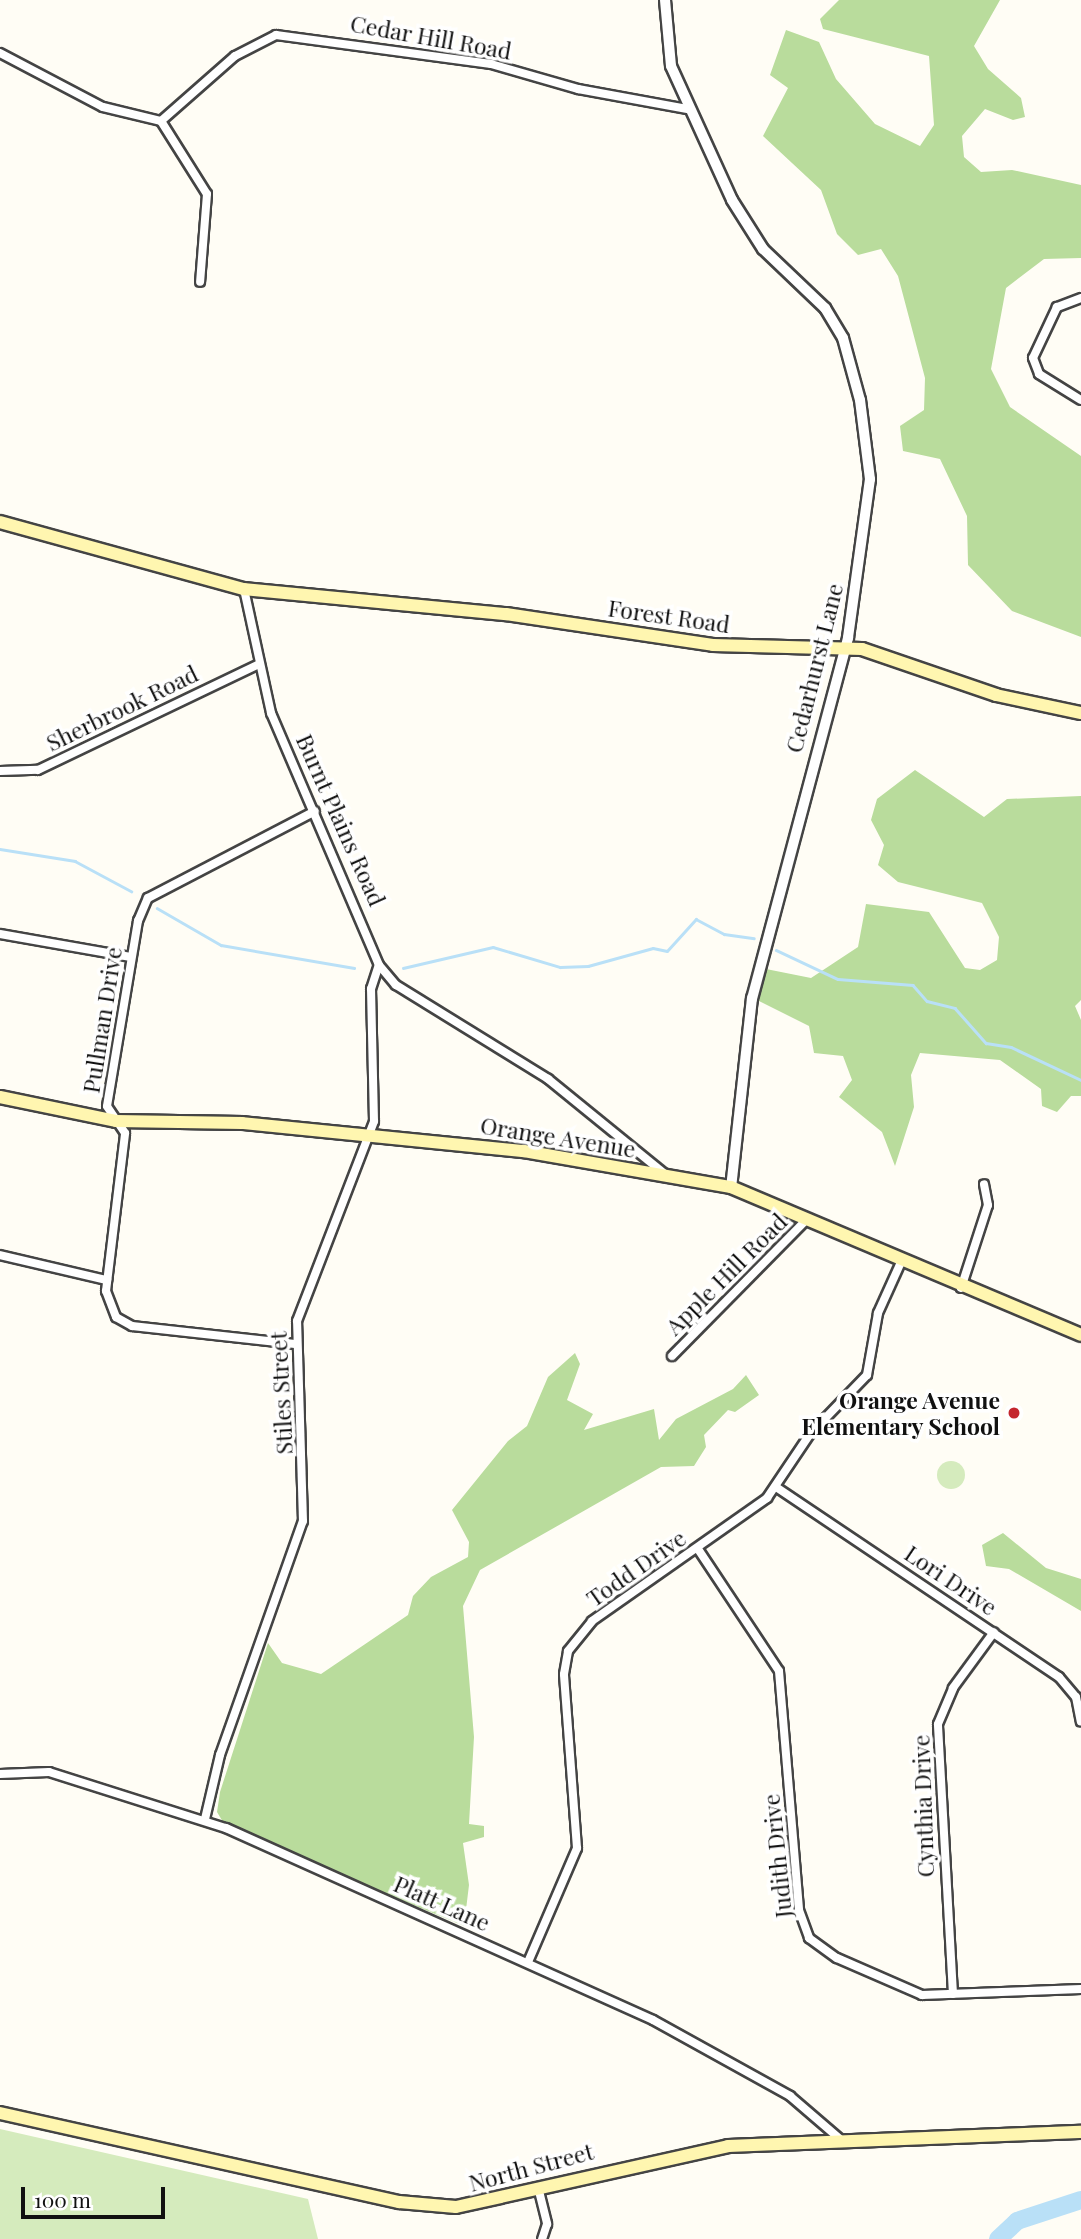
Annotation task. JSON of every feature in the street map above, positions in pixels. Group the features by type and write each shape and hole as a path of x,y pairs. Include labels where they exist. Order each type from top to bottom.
{"main road":[{"path":"0,522 244,589"},
{"name":"Forest Road","path":"244,589 506,614 713,645 845,648 996,695 1081,713"},
{"name":"Orange Avenue","path":"0,1097 116,1121 369,1134 524,1151 731,1187 961,1288 1081,1335"},
{"name":"North Street","path":"0,2113 417,2205 471,2206 539,2191 682,2152 841,2139 1081,2132"}],"street":[{"name":"Cedarhurst Lane","path":"665,0 665,42 687,109 747,226 825,308 853,364 870,479 845,648 770,915 752,998 731,1187"},
{"name":"Cedar Hill Road","path":"161,121 235,55 276,35 491,64 578,89 687,109"},
{"path":"0,53 103,107 161,121 207,194 200,282"},
{"path":"1081,298 1057,307 1033,358 1039,374 1081,400"},
{"name":"Burnt Plains Road","path":"244,589 257,665 278,730 379,965 396,985 556,1085 668,1177"},
{"name":"Sherbrook Road","path":"0,771 38,769 257,665"},
{"name":"Pullman Drive","path":"295,1344 127,1324 112,1311 107,1280 125,1133 107,1106 140,912 153,892 315,811"},
{"path":"0,934 131,957"},
{"name":"Stiles Street","path":"205,1819 220,1755 303,1521 295,1344 302,1305 369,1134 371,989 379,965"},
{"path":"961,1288 988,1205 984,1184"},
{"name":"Apple Hill Road","path":"672,1356 807,1219"},
{"path":"0,1255 107,1280"},
{"name":"Todd Drive","path":"528,1962 577,1848 565,1658 592,1621 698,1549 776,1487 810,1434 867,1375 877,1313 901,1262"},
{"name":"Lori Drive","path":"776,1487 1064,1681 1076,1697 1081,1722"},
{"name":"Judith Drive","path":"698,1549 779,1671 799,1910 809,1937 904,1992 953,1994 1081,1989"},
{"name":"Cynthia Drive","path":"953,1994 938,1724 953,1688 994,1632"},
{"name":"Platt Lane","path":"0,1774 49,1772 205,1819 653,2020 790,2096 841,2139"},
{"path":"539,2191 547,2224 542,2239"}],"green space":[{"path":"839,0 1000,0 974,46 988,69 1021,98 1025,117 1013,120 985,109 962,136 964,157 981,172 1012,170 1081,185 1081,258 1044,259 1006,288 991,369 1010,407 1081,456 1081,637 1012,611 968,565 967,516 940,459 903,451 900,426 924,410 925,378 898,276 881,249 858,255 837,234 821,190 763,136 788,88 770,75 786,30 819,42 836,79 875,124 920,146 934,125 929,56 823,29 820,19"},
{"path":"915,770 984,817 1007,799 1081,796 1081,1000 1075,1006 1081,1020 1081,1096 1071,1096 1057,1112 1042,1106 1041,1089 1000,1060 920,1053 911,1075 914,1107 895,1166 882,1132 839,1097 852,1080 843,1056 814,1053 809,1026 759,1001 766,969 811,978 858,947 866,904 929,912 965,968 980,970 997,960 999,937 982,903 898,882 878,865 884,845 871,820 877,799"},
{"path":"575,1353 580,1364 567,1400 593,1414 584,1430 654,1409 659,1440 676,1419 733,1389 746,1375 759,1395 735,1412 728,1410 704,1435 706,1447 694,1466 661,1467 480,1570 463,1606 474,1737 469,1824 484,1826 484,1837 463,1843 469,1885 464,1926 226,1827 217,1812 220,1792 268,1643 282,1663 321,1674 408,1615 413,1596 431,1577 468,1557 469,1542 452,1510 508,1441 527,1426 548,1377"},
{"path":"951,1461 961,1465 965,1475 961,1485 951,1489 941,1485 937,1475 941,1465"},
{"path":"1003,1533 1046,1568 1081,1579 1081,1611 1009,1569 986,1566 982,1545"},
{"path":"0,2129 308,2199 318,2239 0,2239"}],"waterway":[{"path":"0,849 75,861 131,891"},
{"path":"157,908 221,945 354,968"},
{"path":"403,968 493,947 560,967 588,966 653,948 667,951 696,919 724,934 754,938"},
{"path":"776,950 838,979 913,985 927,1001 955,1008 986,1043 1011,1047 1081,1080"},
{"path":"998,2239 1017,2221 1081,2200"}],"place":[{"name":"Orange Avenue Elementary School","path":"1014,1413"}]}
